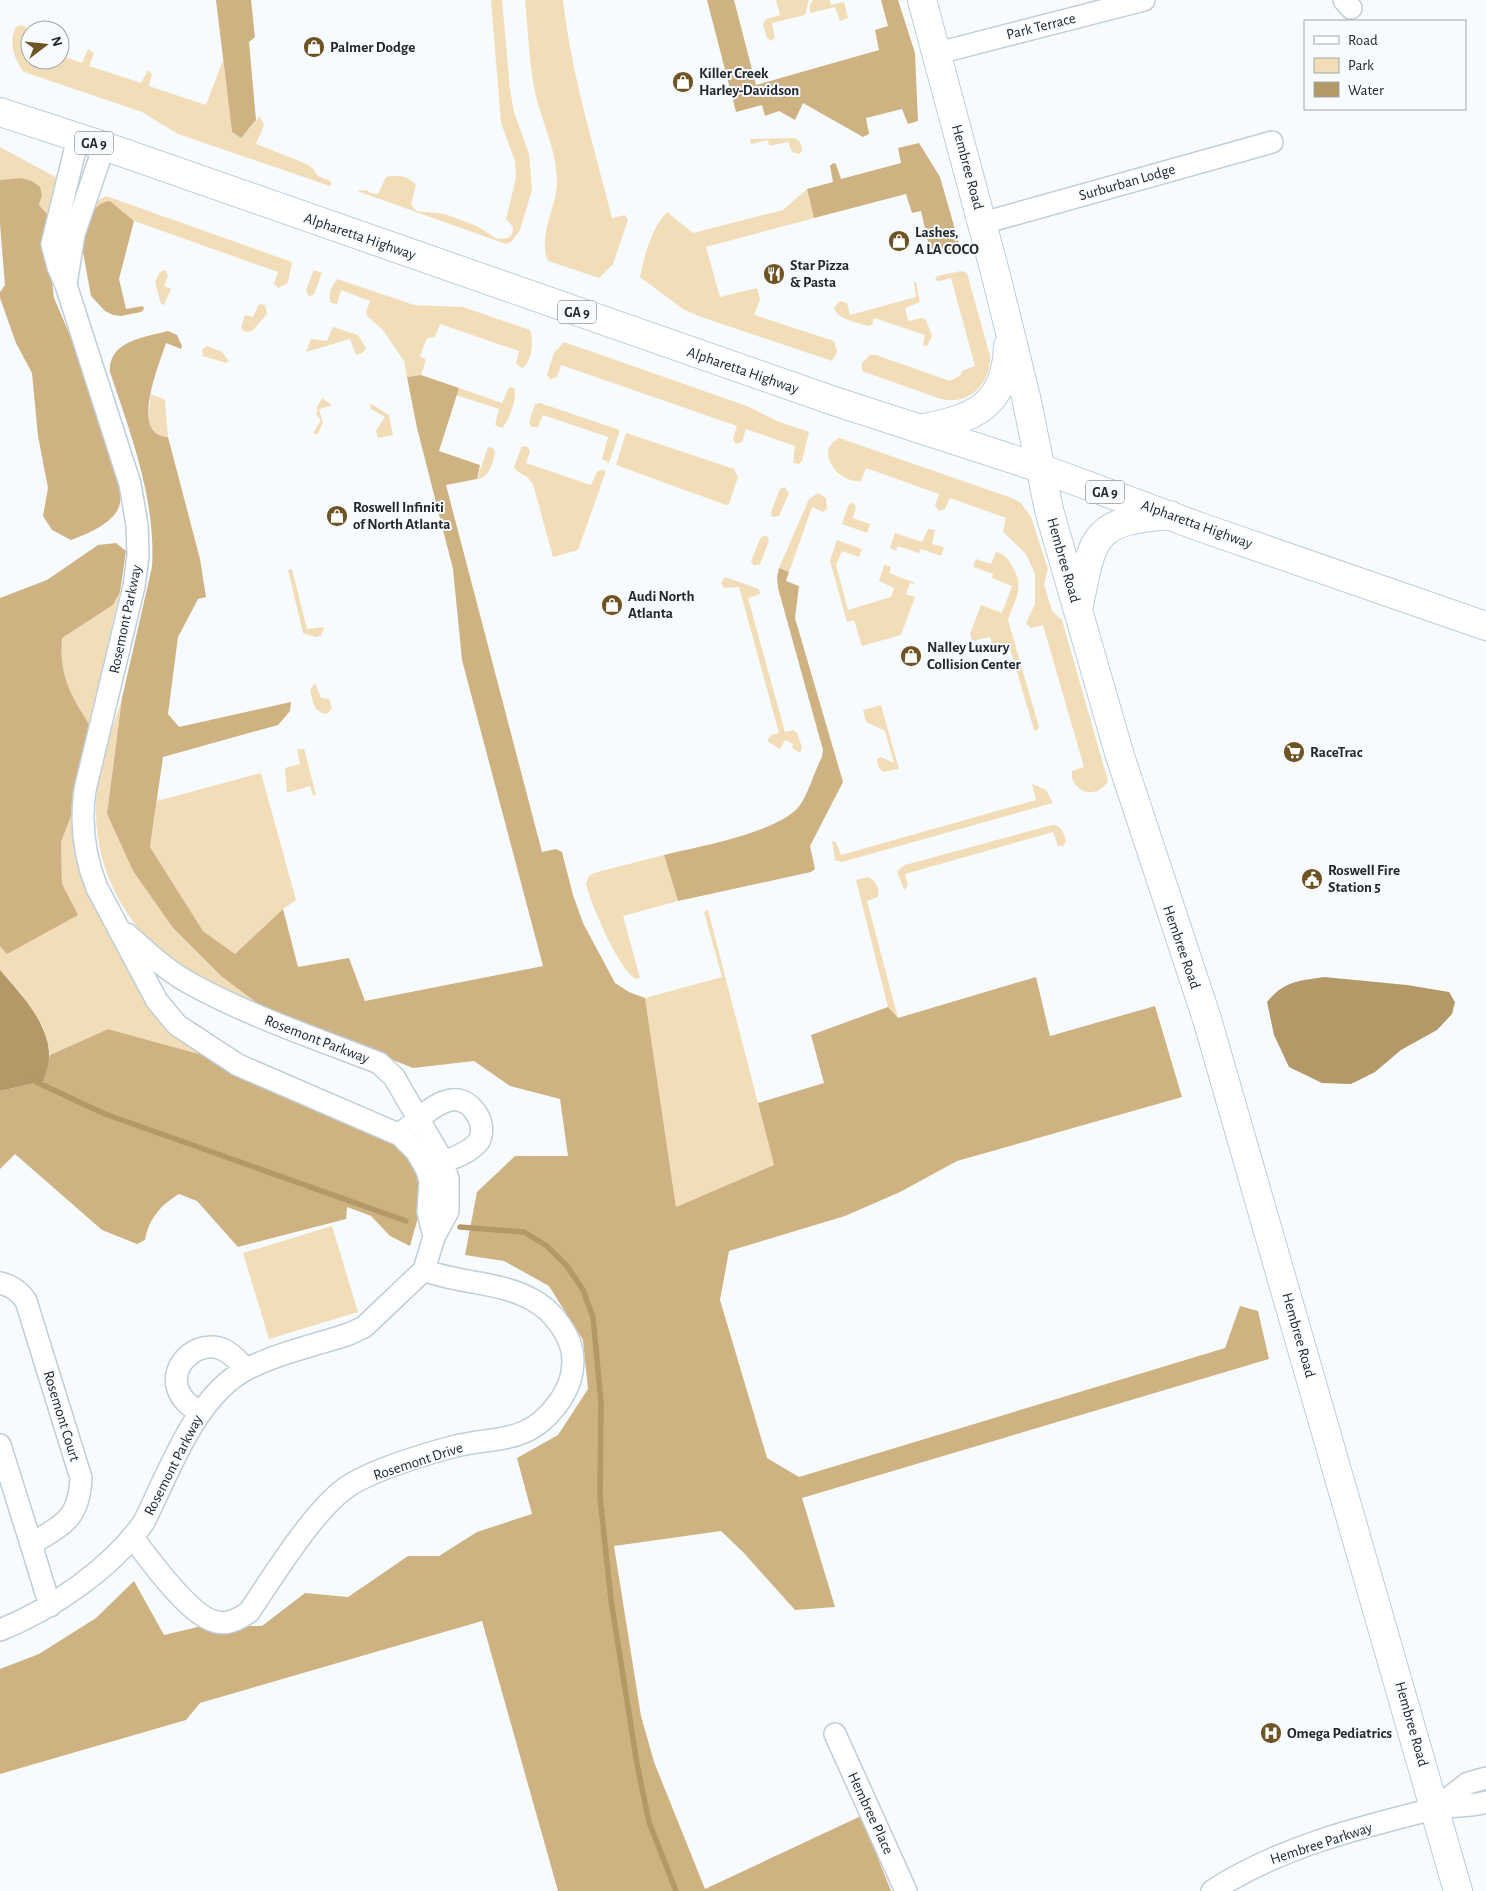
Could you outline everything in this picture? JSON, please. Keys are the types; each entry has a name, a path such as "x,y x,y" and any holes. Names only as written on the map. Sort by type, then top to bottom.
{"main road":[{"name":"Hembree Road","path":"922,0 983,223 1049,510 1120,756 1207,1019 1436,1808 1458,1891"},
{"name":"Alpharetta Highway","path":"0,112 104,146 607,323 1040,468 1486,626"},
{"path":"919,429 966,417 996,395 1003,382 1008,361 1009,330"},
{"path":"1078,609 1091,552 1100,536 1112,525 1134,518 1170,515"}],"street":[{"name":"Park Terrace","path":"938,53 1144,0"},
{"name":"Rosemont Parkway","path":"78,138 52,244 130,484 137,525 138,556 134,586 85,790 82,811 83,843 89,869 157,1001 177,1025 238,1065 400,1135 416,1151 436,1166"},
{"name":"Surburban Lodge","path":"983,223 1272,142"},
{"name":"Rosemont Parkway","path":"66,285 74,234 104,146"},
{"name":"Rosemont Parkway","path":"0,1630 50,1606 80,1584 133,1538 144,1522 199,1412 218,1389 246,1369 349,1334 364,1327 424,1270 434,1237 428,1212 430,1182 436,1166 417,1120 394,1077 379,1063 263,1018 192,985 159,963 116,924"},
{"path":"400,1135 417,1120 444,1102 458,1098 467,1101 477,1113 482,1128 480,1140 474,1146 436,1166"},
{"name":"Rosemont Drive","path":"133,1538 155,1567 198,1614 216,1622 236,1620 249,1612 328,1503 349,1486 409,1461 456,1446 524,1433 541,1424 568,1390 573,1373 571,1342 562,1329 549,1312 534,1300 501,1288 444,1278 424,1270"},
{"name":"Rosemont Court","path":"0,1282 20,1292 26,1301 81,1478 80,1498 71,1516 60,1526 31,1544"},
{"path":"199,1412 185,1403 177,1386 178,1370 187,1356 201,1348 218,1348 231,1354 246,1369"},
{"path":"0,1445 50,1606"},
{"name":"Hembree Place","path":"835,1734 906,1891"},
{"path":"1436,1808 1468,1783 1486,1778"},
{"path":"1436,1808 1472,1806 1486,1802"},
{"name":"Hembree Parkway","path":"1212,1891 1240,1873 1285,1851 1436,1808"}],"green space":[{"path":"491,0 502,0 510,89 514,112 529,154 532,190 520,230 512,241 506,244 357,191 367,190 370,193 378,194 386,177 402,176 416,185 411,204 416,211 445,214 477,226 497,239 508,238 512,234 513,227 506,219 516,178 515,161 501,123"},
{"path":"525,0 563,0 577,82 612,218 625,215 628,220 613,264 599,278 548,261 545,251 546,230 557,179 551,144 534,87"},
{"path":"776,0 809,0 805,15 772,23 775,38 771,41 767,38 763,24 766,19 780,15"},
{"path":"813,0 830,0 831,5 844,2 848,18 840,21 835,7 810,13 810,5"},
{"path":"20,25 20,66 12,44 16,27"},
{"path":"88,49 94,53 89,66 141,83 148,70 152,74 149,86 206,105 223,60 232,132 241,138 260,116 264,125 256,144 308,165 317,175 332,183 330,186 178,134 142,112 23,70 70,70 70,59 82,63"},
{"path":"795,138 802,147 802,151 799,154 792,152 788,142 769,146 768,140 751,144 750,139"},
{"path":"0,147 59,179 50,217 39,205 42,195 21,178 0,180"},
{"path":"807,189 814,218 706,247 720,297 757,288 760,299 754,315 834,341 837,352 832,361 701,317 683,309 640,277 653,234 667,212 693,233 783,210"},
{"path":"106,196 292,262 288,283 278,288 274,284 278,272 134,221 110,201 94,208 91,217 87,215 95,197 99,200"},
{"path":"165,270 168,275 164,286 171,289 164,305 161,304 155,282 160,272"},
{"path":"314,270 322,273 314,294 309,297 306,290"},
{"path":"961,271 967,273 990,356 987,376 976,391 960,399 941,399 862,371 862,363 870,355 876,355 950,381 961,375 962,371 975,366 951,278 935,280 937,276"},
{"path":"337,279 414,305 463,307 530,330 532,345 528,361 522,368 516,364 519,351 440,324 435,337 427,338 420,356 426,360 421,375 407,377 404,361 382,329 368,317 366,312 370,301 341,290 337,304 331,303 330,294"},
{"path":"914,281 916,282 920,302 905,308 908,321 922,318 926,320 932,336 927,346 923,345 925,335 874,318 872,325 868,326 853,322 839,315 834,308 840,301 847,303 850,315 916,297"},
{"path":"259,304 265,305 267,314 252,331 245,332 241,328 245,315 253,317"},
{"path":"333,327 358,335 366,348 362,353 356,355 350,339 306,352 311,339 327,341"},
{"path":"564,342 747,406 777,421 809,432 802,461 799,464 793,463 795,446 746,429 742,442 736,444 733,439 737,426 561,365 557,377 550,379 547,375 554,353"},
{"path":"207,346 222,352 229,361 226,363 203,356 202,350"},
{"path":"509,387 514,388 514,403 510,415 502,428 495,425 499,409 456,395 459,388 502,403"},
{"path":"151,394 165,400 168,437 160,436 152,428 149,415"},
{"path":"322,398 332,405 319,409 323,423 317,435 313,433 321,420 316,414 318,410 316,409"},
{"path":"370,403 389,415 393,435 378,438 376,430 385,417 371,409"},
{"path":"540,403 620,430 609,463 602,459 608,437 543,415 538,427 531,427 529,422 535,404"},
{"path":"626,433 734,469 738,477 729,504 726,505 616,465"},
{"path":"839,438 1020,502 1031,517 1048,569 1044,584 1052,611 1062,620 1108,781 1099,790 1094,792 1084,791 1075,784 1072,778 1072,771 1084,767 1043,625 1031,628 1026,623 1035,604 1035,574 1026,554 1003,532 1006,518 950,498 945,509 939,511 935,505 939,494 866,468 861,481 853,481 838,472 832,466 829,458 828,451"},
{"path":"522,446 528,447 530,452 526,463 591,485 597,472 601,470 606,471 578,550 553,557 533,484 514,467"},
{"path":"488,447 493,448 495,453 491,466 485,476 477,479"},
{"path":"785,487 789,493 779,516 772,517 771,512 780,489"},
{"path":"818,493 826,498 827,509 823,512 812,507 789,572 779,568 809,499"},
{"path":"853,502 856,507 853,518 870,524 867,533 842,524 848,506"},
{"path":"928,529 935,530 932,544 944,547 941,556 921,549 919,553 898,546 896,551 890,548 895,533 922,542"},
{"path":"767,536 769,541 760,564 754,566 751,561 761,537"},
{"path":"837,540 862,549 859,557 842,551 836,565 848,610 891,597 894,588 879,581 884,565 891,567 889,573 915,583 910,583 906,594 915,597 901,635 862,646 854,620 847,622 830,561"},
{"path":"996,552 1008,560 1018,580 1018,593 1008,620 1039,727 1036,731 1034,730 1009,645 994,649 990,637 972,641 970,634 981,605 1002,613 1012,586 992,578 993,574 973,567 976,559 991,564"},
{"path":"292,569 307,629 324,627 321,636 315,637 303,633 288,570"},
{"path":"725,577 759,589 760,594 748,598 785,732 793,730 797,733 802,747 800,753 792,748 793,744 785,740 780,749 767,741 771,735 779,733 739,587 724,588 721,583"},
{"path":"120,592 89,724 67,684 62,663 62,638 113,605"},
{"path":"315,683 321,698 329,699 332,708 327,714 316,709 313,702 310,690"},
{"path":"122,698 107,814 133,871 173,928 221,976 265,1009 209,986 168,959 147,939 115,893 105,867 98,840 96,812 100,771"},
{"path":"881,705 899,769 883,772 879,768 877,759 881,757 894,763 885,731 866,722 863,710"},
{"path":"297,749 304,749 316,795 313,796 310,786 287,793 285,768 300,764"},
{"path":"261,773 296,900 283,909 235,954 203,931 150,847 157,801"},
{"path":"1032,784 1046,790 1053,803 842,862 835,860 832,841 836,842 841,855 1036,800"},
{"path":"71,816 74,854 83,882 120,956 154,1004 217,1059 108,1029 50,1055 43,1027 19,991 0,970 0,946 8,954 62,884 61,842"},
{"path":"1052,825 1058,826 1063,832 1066,841 1063,846 1058,846 1053,832 905,874 908,886 904,890 897,871 905,865"},
{"path":"664,855 678,901 623,916 640,978 636,979 622,963 606,935 586,883 589,876 594,873"},
{"path":"868,877 873,880 878,889 878,897 867,901 898,1018 888,1007 856,880"},
{"path":"708,910 774,1165 676,1207 645,998 722,977 704,912"},
{"path":"332,1226 358,1312 269,1339 243,1253"}],"shaded area":[{"path":"216,0 251,0 255,37 249,42 256,120 241,138 232,132"},
{"path":"707,0 734,0 756,85 879,50 875,30 888,26 881,0 898,0 915,53 918,121 908,124 902,109 866,118 869,134 863,137 803,103 795,120 779,111 765,116 762,105 736,112"},
{"path":"919,143 940,177 960,247 954,251 934,252 928,242 921,211 912,213 906,194 814,218 807,189 833,182 830,166 833,163 836,164 841,179 901,163 898,148"},
{"path":"21,178 32,181 40,187 42,195 39,205 50,217 48,248 54,298 78,354 120,488 120,503 118,510 113,516 100,526 71,540 52,530 43,516 48,488 38,436 32,373 16,343 0,298 0,292 5,285 0,224 0,180"},
{"path":"110,201 134,221 119,279 126,309 143,306 144,309 141,312 121,316 105,311 91,296 81,241 87,215 91,217 98,206"},
{"path":"168,331 177,335 182,346 181,349 166,343 153,382 148,413 150,425 156,434 168,437 200,559 206,597 198,599 178,637 168,714 179,727 291,702 290,711 278,725 163,757 150,847 203,931 235,954 283,909 298,967 349,958 365,1001 543,966 462,660 453,569 417,428 407,377 421,375 459,388 439,451 480,465 477,479 446,485 542,852 556,849 562,852 573,895 583,923 615,983 629,992 645,998 676,1207 774,1165 758,1103 824,1083 811,1035 888,1007 898,1018 1036,977 1050,1036 1155,1006 1182,1097 957,1161 900,1192 845,1216 729,1251 720,1300 767,1458 799,1477 1225,1348 1240,1306 1258,1311 1269,1359 802,1498 835,1607 795,1610 743,1552 721,1531 614,1546 641,1716 654,1762 705,1889 861,1816 891,1891 558,1891 482,1621 200,1703 186,1720 0,1774 0,1669 39,1654 96,1618 134,1581 164,1635 202,1626 262,1626 305,1593 348,1597 408,1556 439,1556 477,1532 532,1514 517,1458 558,1435 588,1389 583,1340 549,1286 504,1261 465,1255 477,1192 515,1156 568,1156 560,1099 510,1086 474,1061 413,1068 265,1009 221,976 173,928 133,871 107,814 122,698 152,567 150,517 146,492 134,443 110,372 111,362 115,353 130,342"},
{"path":"116,543 126,551 120,592 113,605 62,638 62,663 67,684 89,724 73,790 71,816 61,842 62,884 78,915 7,954 0,946 0,598 47,580 98,545"},
{"path":"779,568 789,572 786,581 799,586 795,618 843,782 810,846 815,869 811,872 678,901 664,855 717,843 757,831 790,815 803,800 822,757 823,750 778,588 777,577"},
{"path":"108,1029 217,1059 384,1135 414,1158 423,1200 410,1246 390,1236 371,1216 347,1207 346,1219 238,1247 197,1201 179,1194 161,1208 149,1225 145,1240 137,1244 102,1230 15,1154 0,1169 0,1091 44,1081 50,1055"}],"water":[{"path":"0,970 24,998 38,1019 47,1041 49,1056 44,1081 0,1091"},
{"path":"1324,977 1407,985 1449,992 1455,1002 1452,1014 1437,1030 1401,1050 1375,1072 1351,1084 1322,1083 1289,1067 1274,1035 1267,1002 1279,990 1292,983"}],"waterway":[{"path":"32,1080 105,1114 406,1221"},
{"path":"460,1227 524,1232 547,1246 567,1266 583,1290 593,1317 601,1402 600,1497 611,1600 637,1764 649,1822 676,1891"}],"place":[{"name":"Palmer Dodge","path":"314,47"},
{"name":"Killer Creek Harley-Davidson","path":"683,82"},
{"name":"Lashes, A LA COCO","path":"899,241"},
{"name":"Star Pizza & Pasta","path":"774,274"},
{"name":"Roswell Infiniti of North Atlanta","path":"337,516"},
{"name":"Audi North Atlanta","path":"612,605"},
{"name":"Nalley Luxury Collision Center","path":"911,656"},
{"name":"RaceTrac","path":"1294,752"},
{"name":"Roswell Fire Station 5","path":"1312,879"},
{"name":"Omega Pediatrics","path":"1271,1733"}]}
